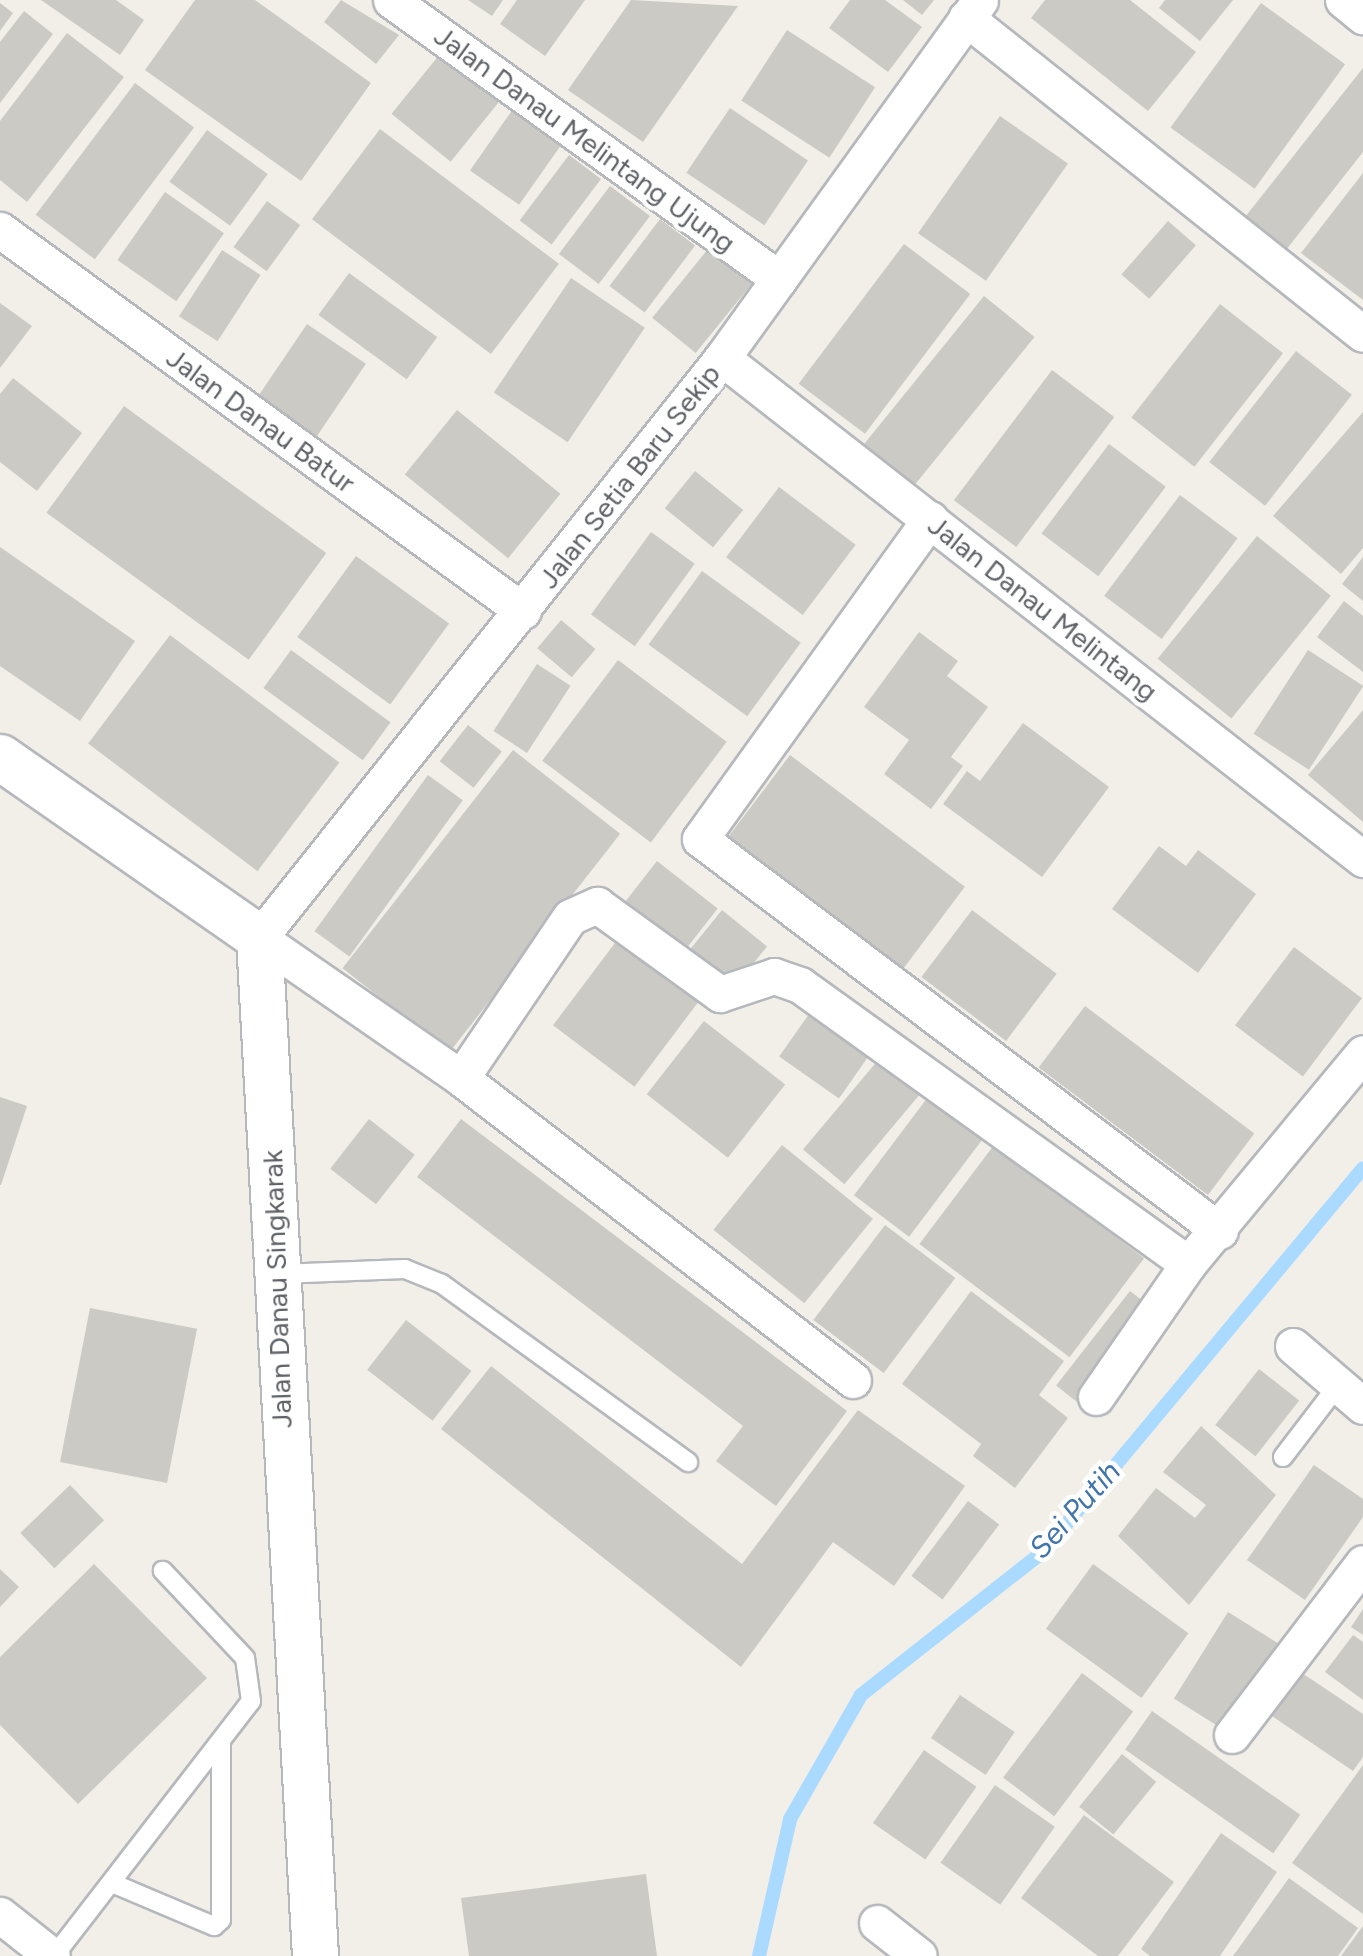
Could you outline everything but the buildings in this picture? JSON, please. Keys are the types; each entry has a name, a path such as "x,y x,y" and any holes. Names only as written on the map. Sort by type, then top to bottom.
{"street":[{"name":"Jalan Danau Melintang Ujung","path":"391,0 778,279"},
{"path":"1343,0 1363,16"},
{"name":"Jalan Setia Baru Sekip","path":"259,938 722,358 973,9"},
{"path":"973,9 1363,334"},
{"name":"Jalan Danau Batur","path":"0,230 522,610"},
{"name":"Jalan Danau Melintang","path":"722,358 1363,859"},
{"path":"930,519 700,839 1220,1231"},
{"path":"0,757 461,1078 852,1380"},
{"path":"461,1078 570,917 597,905 720,994 774,976 800,986 1188,1264"},
{"name":"Jalan Danau Singkarak","path":"259,938 315,1956"},
{"path":"1096,1398 1188,1264 1220,1231 1363,1053"},
{"path":"1293,1346 1351,1396"},
{"path":"1232,1735 1363,1563"},
{"path":"0,1915 53,1956"},
{"path":"877,1923 919,1956"}],"lane":[{"path":"276,1275 405,1270 442,1284 688,1462"},
{"path":"1283,1456 1351,1396"},
{"path":"53,1956 220,1744 253,1683 244,1658 163,1572"},
{"path":"112,1882 214,1926 221,1920 220,1744"}],"waterway":[{"name":"Sei Putih","path":"759,1956 790,1819 861,1695 1044,1551 1363,1168"}]}
